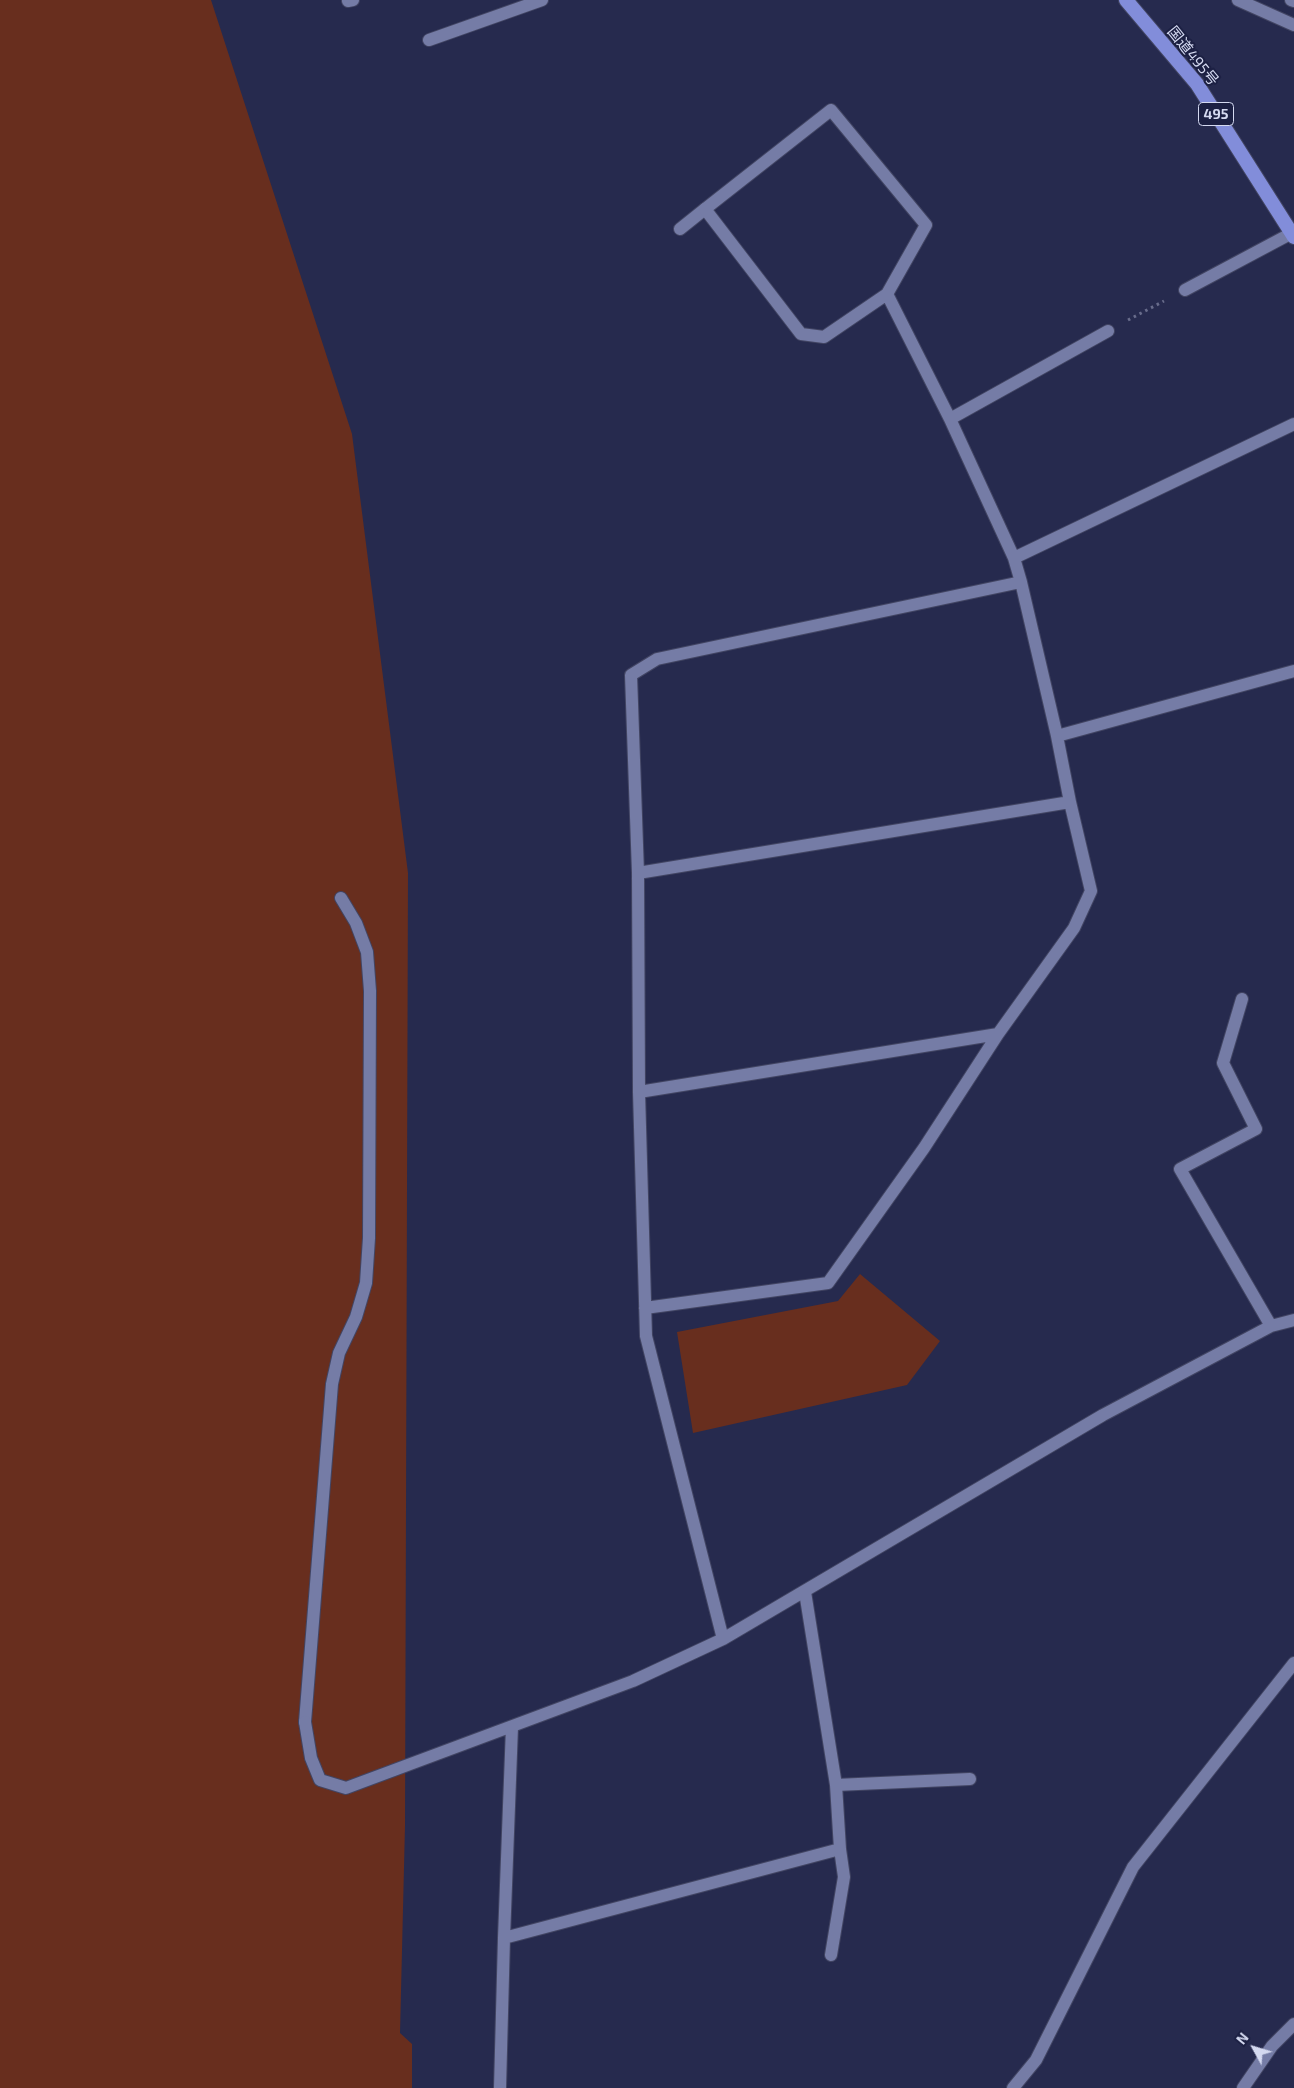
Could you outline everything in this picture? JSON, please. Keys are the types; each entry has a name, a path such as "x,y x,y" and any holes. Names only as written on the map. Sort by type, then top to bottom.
{"highway":[{"name":"国道495号","path":"1126,0 1197,84 1293,235"}],"street":[{"path":"429,40 542,0"},
{"path":"1238,0 1294,25"},
{"path":"680,229 831,110 926,225 887,294 824,337 801,334 706,209"},
{"path":"1185,290 1293,235"},
{"path":"645,1308 828,1283 924,1148 998,1034 1074,928 1090,891 1057,736 1014,558 950,419 887,294"},
{"path":"950,419 1108,331"},
{"path":"1014,558 1294,424"},
{"path":"723,1639 646,1336 639,1092 638,873 631,676 657,659 1021,582"},
{"path":"1057,736 1294,671"},
{"path":"638,873 1070,802"},
{"path":"341,898 356,923 367,952 370,991 369,1238 366,1282 356,1317 339,1352 332,1384 312,1659 305,1722 311,1758 320,1780 346,1788 633,1681 723,1639 1103,1415 1271,1326 1294,1320"},
{"path":"1242,999 1223,1063 1256,1130 1180,1170 1271,1326"},
{"path":"639,1092 998,1034"},
{"path":"805,1592 836,1785 844,1878 831,1955"},
{"path":"1013,2088 1036,2060 1133,1867 1294,1663"},
{"path":"500,2088 512,1727"},
{"path":"836,1785 970,1779"},
{"path":"504,1938 840,1849"},
{"path":"1243,2088 1272,2046 1294,2024"}],"path":[{"path":"1108,331 1185,290"}],"shaded area":[{"path":"0,0 211,0 352,434 408,873 405,1826 400,2033 412,2044 412,2088 0,2088"},
{"path":"860,1274 940,1341 907,1385 693,1433 677,1332 838,1301"}]}
